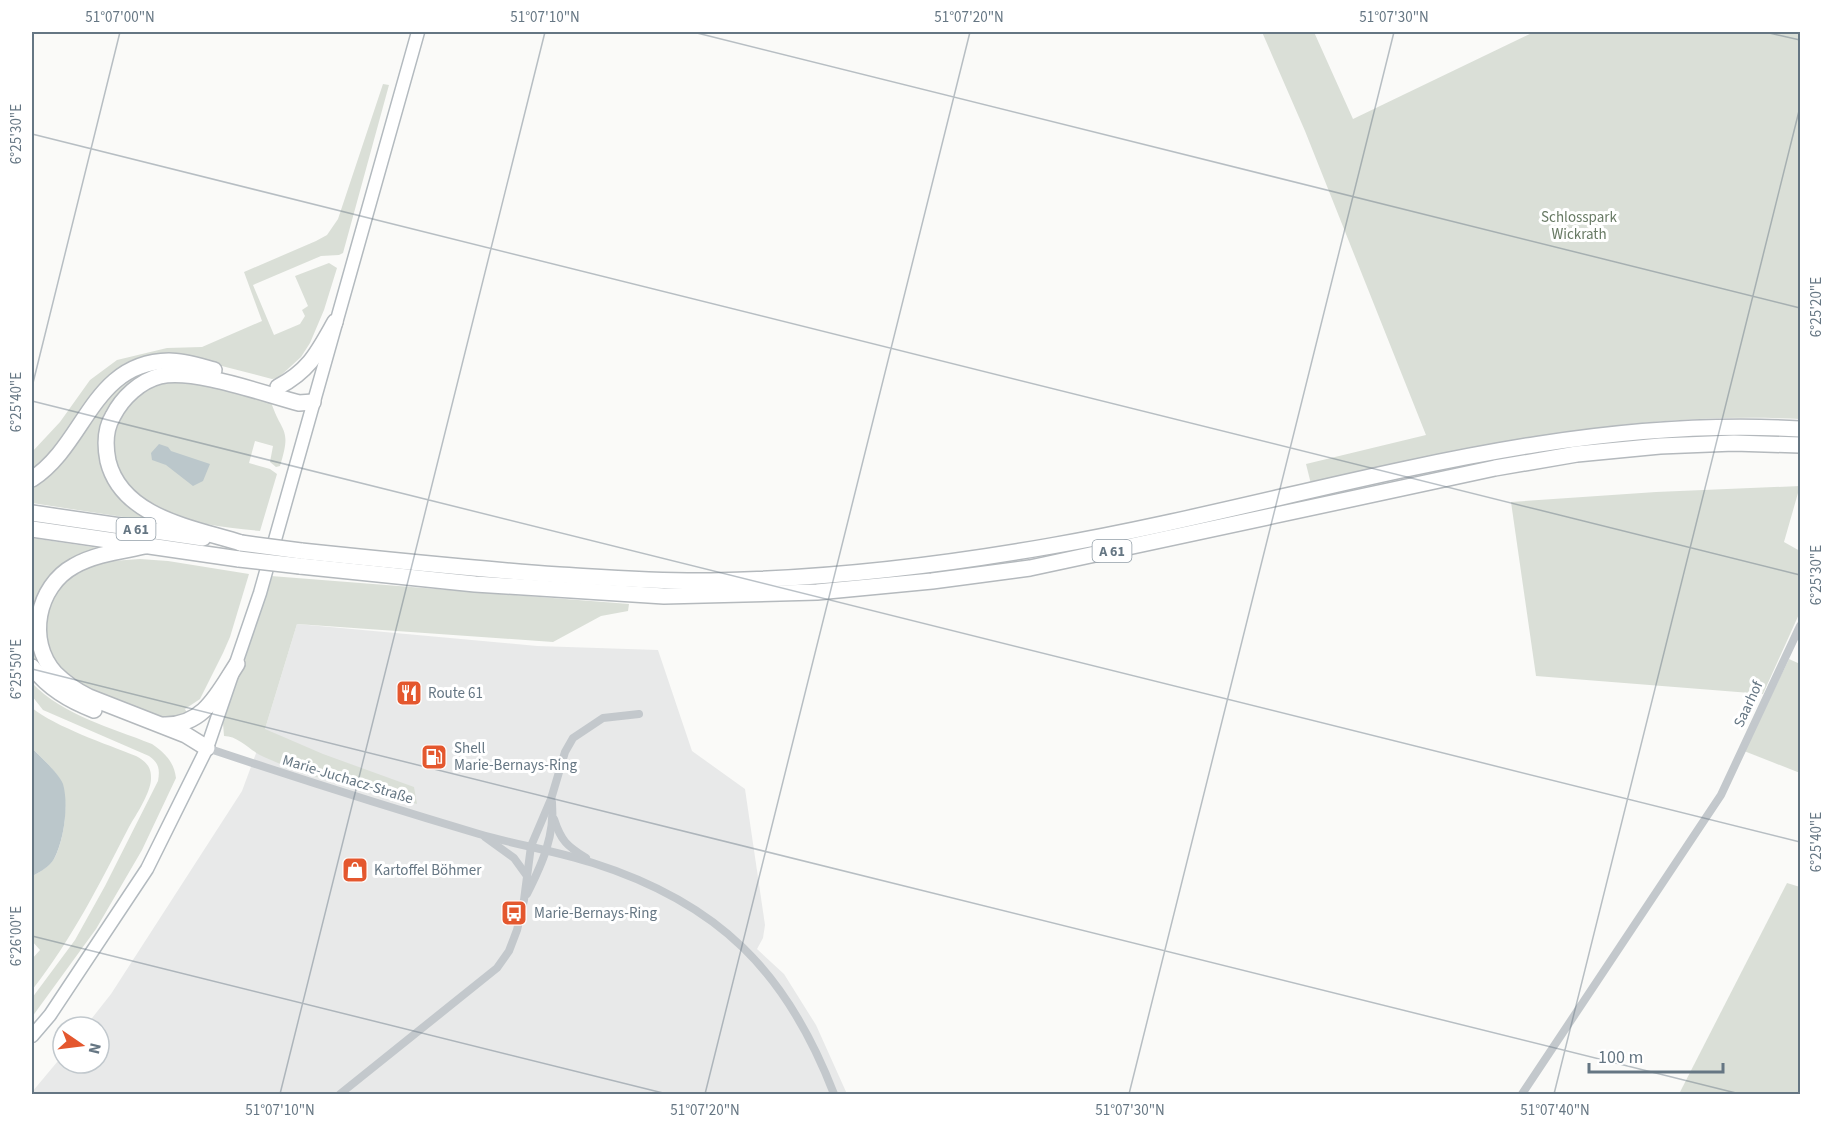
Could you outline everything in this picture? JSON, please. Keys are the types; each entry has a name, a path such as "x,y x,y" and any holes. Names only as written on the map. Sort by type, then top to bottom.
{"highway":[{"path":"278,387 294,379 306,368 335,322"},
{"path":"32,479 48,468 62,452 91,408 112,382 140,366 155,362 184,363 302,394 313,402"},
{"path":"240,551 147,510 124,493 116,482 107,458 106,445 110,420 125,398 140,385 159,376 183,374 299,404 313,402"},
{"name":"A 61","path":"32,529 145,546 240,551 301,550 476,569 628,580 710,581 821,577 926,567 1055,546 1485,454 1571,439 1649,431 1715,428 1800,429"},
{"name":"A 61","path":"32,513 240,551 300,566 475,584 664,596 817,592 932,582 1030,568 1483,471 1577,454 1660,446 1734,443 1800,445"},
{"path":"145,546 84,561 61,574 45,597 40,612 38,629 40,645 46,660 63,681 89,697 186,735 207,748"},
{"path":"158,725 186,723 198,716 205,710 237,664"},
{"path":"32,667 44,683 60,695 183,744 207,748"}],"main road":[{"path":"32,1036 50,1015 147,869 207,748 260,593 418,32"}],"street":[{"name":"Saarhof","path":"1522,1095 1721,795 1800,626"},
{"path":"340,1095 497,968 509,951 517,930 524,900 531,846 551,799 565,752 573,738 603,718 639,714"},
{"name":"Marie-Juchacz-Straße","path":"207,748 482,835 592,862 672,894 709,917 765,970 807,1032 834,1095"},
{"path":"524,900 547,851 553,817 551,799"},
{"name":"Marie-Juchacz-Straße","path":"553,817 560,837 568,846 592,862"},
{"name":"Marie-Juchacz-Straße","path":"482,835 514,858 526,876"}],"shaded area":[{"path":"159,444 168,447 171,451 210,464 203,481 193,486 166,465 152,460 151,453"},
{"path":"297,624 537,646 658,650 692,751 745,789 765,925 763,938 757,949 784,974 816,1025 847,1094 32,1094 51,1069 51,1075 111,1075 111,1015 94,1015 111,994 242,791 265,729"},
{"path":"32,748 61,780 66,802 58,851 50,864 32,876"}],"green space":[{"name":"Schlosspark Wickrath","path":"1262,32 1314,32 1353,119 1534,32 1800,32 1800,419 1676,420 1554,434 1432,456 1311,484 1306,464 1426,435 1305,131"},
{"path":"383,84 389,85 343,253 321,256 253,285 274,335 300,324 305,316 302,310 308,306 295,276 329,263 337,268 324,310 310,343 301,357 278,378 272,379 214,364 147,359 32,470 32,452 60,422 90,380 117,360 167,348 202,347 262,321 244,272 327,235 338,219"},
{"path":"142,368 188,370 120,396 106,467 162,523 32,503 32,481 96,405"},
{"path":"166,379 189,379 271,402 284,432 285,444 280,466 276,467 270,462 273,446 255,441 249,463 270,469 277,474 260,531 216,526 172,515 145,502 125,483 118,471 112,445 117,418 124,406 138,393"},
{"path":"1800,486 1784,542 1800,551 1800,612 1763,694 1536,676 1511,502 1656,492"},
{"path":"32,538 106,549 93,553 36,610 60,682 32,663"},
{"path":"140,559 168,561 249,574 230,637 200,699 185,709 189,717 167,721 78,685 61,672 50,653 45,632 48,603 67,576 98,562"},
{"path":"271,576 629,604 628,611 601,616 553,642 297,624 265,729 323,754 414,787 417,804 301,772 264,757 235,738 224,736 223,723"},
{"path":"1789,659 1800,664 1800,773 1744,751"},
{"path":"32,683 58,704 73,712 152,744 168,758 176,778 142,850 96,929 32,1017 32,998 75,940 158,781 159,773 157,764 149,756 43,710 32,696"},
{"path":"32,708 96,741 136,756 147,764 151,783 143,803 84,911 60,951 32,990 32,959 40,950 32,941 32,876 44,869 58,851 64,822 65,802 60,780 32,748"},
{"path":"1787,883 1800,887 1800,1094 1679,1094"}],"place":[{"name":"Route 61","path":"409,693"},
{"name":"Shell Marie-Bernays-Ring","path":"434,757"},
{"name":"Kartoffel Böhmer","path":"355,870"},
{"name":"Marie-Bernays-Ring","path":"514,913"}]}
